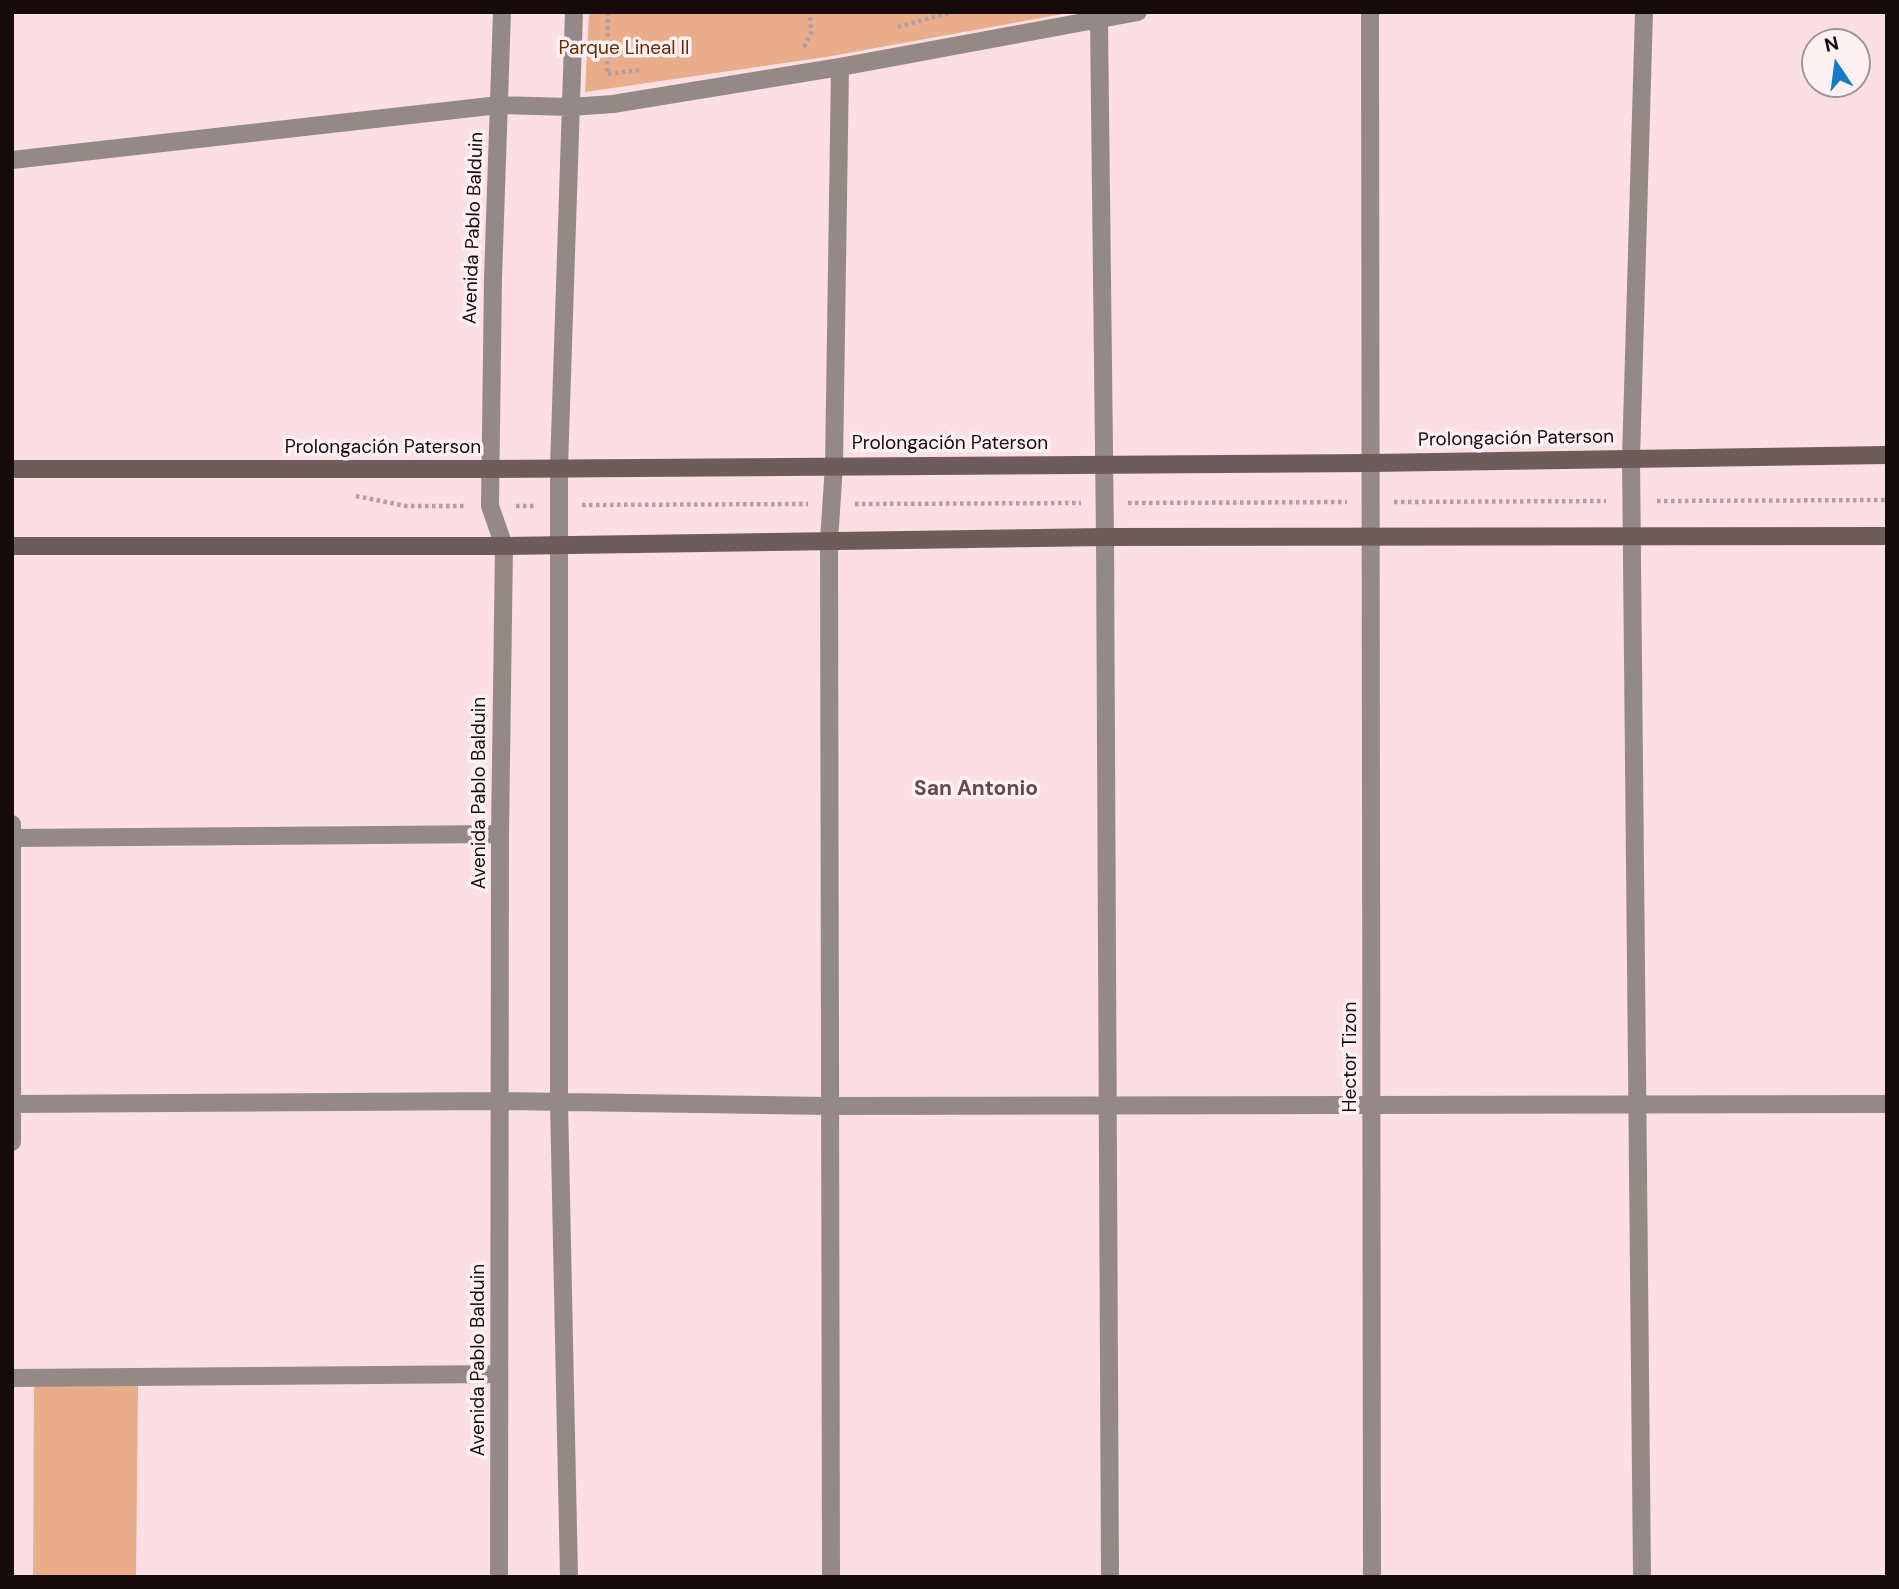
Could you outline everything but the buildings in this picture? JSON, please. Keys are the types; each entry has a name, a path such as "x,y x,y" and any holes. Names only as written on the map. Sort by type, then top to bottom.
{"street":[{"name":"Avenida Pablo Balduin","path":"499,1577 502,1101 500,834 504,546 490,506 493,278 502,12"},
{"path":"569,1577 559,1102 559,467 574,12"},
{"path":"12,160 499,105 570,107 613,104 1138,12"},
{"name":"Hector Tizon","path":"1370,12 1372,1577"},
{"path":"1642,1577 1632,458 1644,12"},
{"path":"1098,20 1105,537 1110,1577"},
{"path":"831,1577 829,541 834,465 840,66"},
{"name":"Prolongación Paterson","path":"12,469 1104,465 1887,456"},
{"path":"12,546 504,546 1105,537 1887,536"},
{"path":"12,824 12,1142"},
{"path":"12,838 500,834"},
{"path":"13,1104 502,1101 828,1105 1887,1104"},
{"path":"12,1378 499,1374"}],"path":[{"path":"608,12 607,75 646,70"},
{"path":"802,51 811,34 810,12"},
{"path":"811,34 816,41"}],"green space":[{"name":"Parque Lineal II","path":"589,12 1074,12 826,57 585,92"},
{"path":"34,1385 138,1386 136,1577 33,1577"}],"district":[{"name":"San Antonio","path":"976,789"}]}
